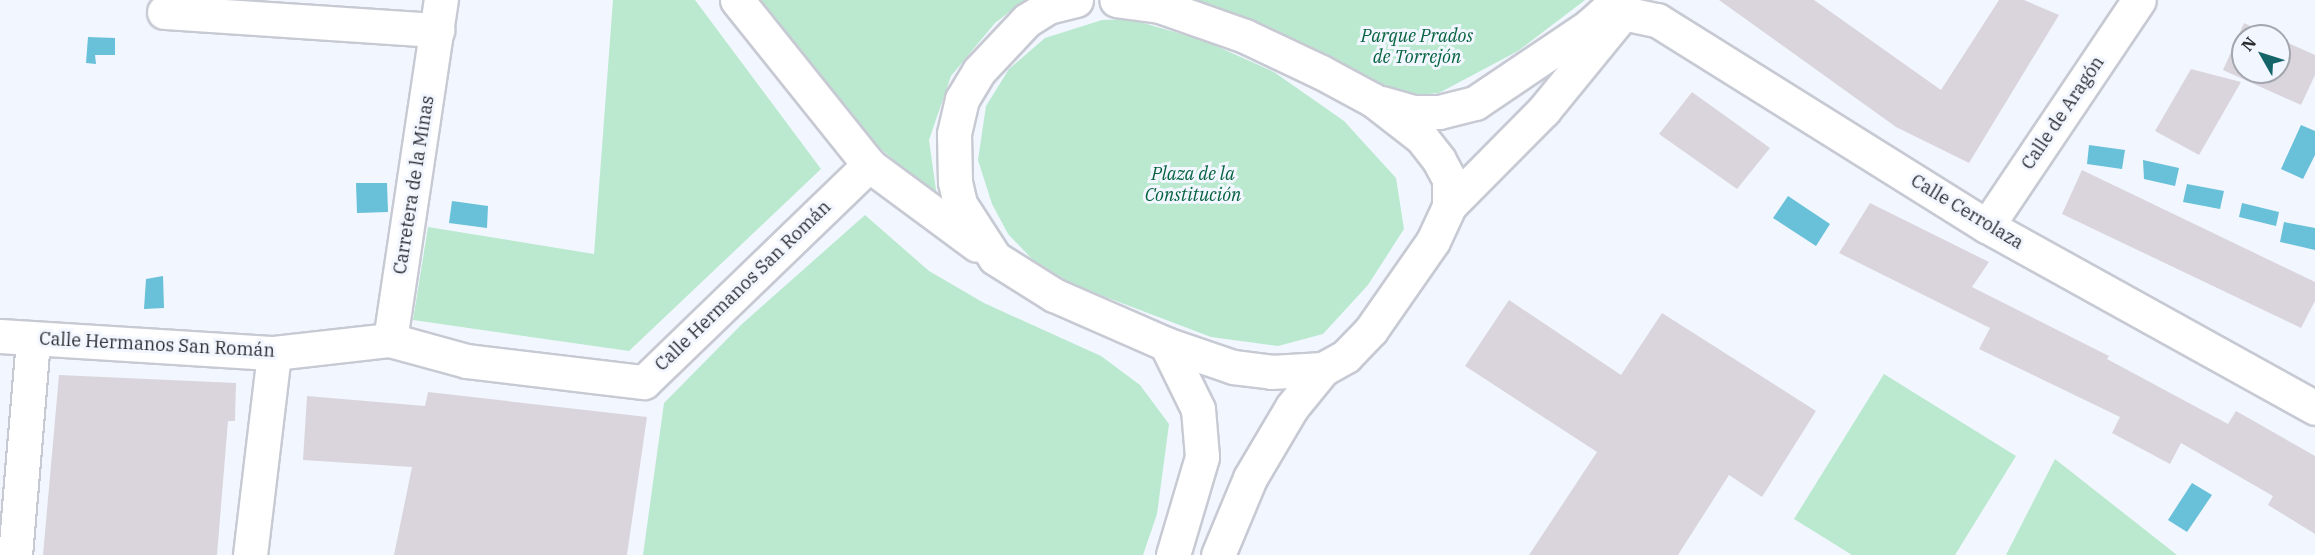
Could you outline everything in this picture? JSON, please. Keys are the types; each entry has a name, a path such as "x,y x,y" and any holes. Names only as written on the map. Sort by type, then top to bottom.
{"street":[{"path":"737,0 869,165 994,258 1054,296 1166,344 1233,367 1271,372 1323,369"},
{"path":"994,258 960,204 955,182 954,134 962,99 979,71 1027,20 1048,7 1076,0"},
{"path":"1116,0 1152,3 1245,36 1373,100 1413,112 1439,112 1475,103 1624,4"},
{"name":"Calle de Aragón","path":"1987,226 2139,0"},
{"path":"1218,555 1250,478 1292,407 1323,369 1346,356 1371,330 1433,241 1449,206 1544,110 1624,4"},
{"name":"Calle Cerrolaza","path":"1624,4 1657,20 1987,226 2315,408"},
{"name":"Carretera de la Minas","path":"164,12 439,15 390,340"},
{"path":"1373,100 1422,138 1439,160 1449,179 1449,206"},
{"name":"Calle Hermanos San Román","path":"0,336 274,353 390,340 467,361 644,382 869,165"},
{"path":"15,555 33,339"},
{"path":"1166,344 1198,409 1202,457 1173,555"},
{"path":"250,555 274,353"}],"green space":[{"path":"613,0 695,0 821,169 629,351 413,320 428,227 594,254"},
{"path":"758,0 1025,0 995,23 951,76 929,140 937,197 847,120"},
{"name":"Parque Prados de Torrejón","path":"1186,0 1585,0 1518,51 1439,93 1417,95 1392,92"},
{"name":"Plaza de la Constitución","path":"1130,19 1205,41 1274,72 1344,121 1396,178 1404,229 1368,285 1323,334 1278,346 1211,337 1074,285 1033,260 1008,234 992,204 978,160 986,106 1009,69 1045,38 1102,20"},
{"path":"865,215 929,271 984,303 1101,356 1140,385 1169,424 1157,514 1143,555 643,555 664,403 742,324"},
{"path":"1884,374 2016,456 1955,555 1852,555 1794,519"},
{"path":"2055,459 2177,555 2006,555"}],"water":[{"path":"88,37 115,38 115,55 95,55 96,64 86,63"},
{"path":"2301,125 2315,131 2315,155 2303,179 2281,169"},
{"path":"2089,145 2125,150 2122,169 2087,164"},
{"path":"2143,160 2179,168 2175,186 2144,179"},
{"path":"356,183 387,183 388,212 357,213"},
{"path":"2187,184 2224,191 2220,209 2183,202"},
{"path":"1788,196 1830,224 1816,246 1773,218"},
{"path":"452,201 488,206 487,228 449,223"},
{"path":"2242,203 2279,212 2276,226 2239,217"},
{"path":"2284,222 2315,228 2315,250 2280,242"},
{"path":"163,276 164,308 144,309 146,279"},
{"path":"2192,483 2212,495 2187,532 2168,520"}],"building":[{"path":"1719,0 1814,0 1941,90 1999,0 2024,0 2059,15 1969,163 1896,127"},
{"path":"2291,44 2315,55 2315,75 2301,105 2254,84 2291,84"},
{"path":"2231,52 2231,74 2223,70"},
{"path":"2191,69 2231,79 2231,84 2240,84 2199,155 2155,131"},
{"path":"1692,92 1770,148 1737,189 1659,134"},
{"path":"2082,170 2315,282 2315,301 2301,328 2062,214"},
{"path":"1870,203 1989,262 1972,287 2109,356 2107,359 2228,424 2236,411 2315,456 2315,534 2268,505 2273,496 2181,443 2170,464 2112,433 2120,417 1979,349 1990,328 1839,253"},
{"path":"1509,300 1621,375 1662,313 1816,411 1762,497 1729,475 1678,555 1529,555 1597,452 1465,366"},
{"path":"59,375 236,383 235,421 228,421 217,555 43,555"},
{"path":"428,392 647,417 627,555 394,555 412,467 303,460 307,396 425,406"}]}
